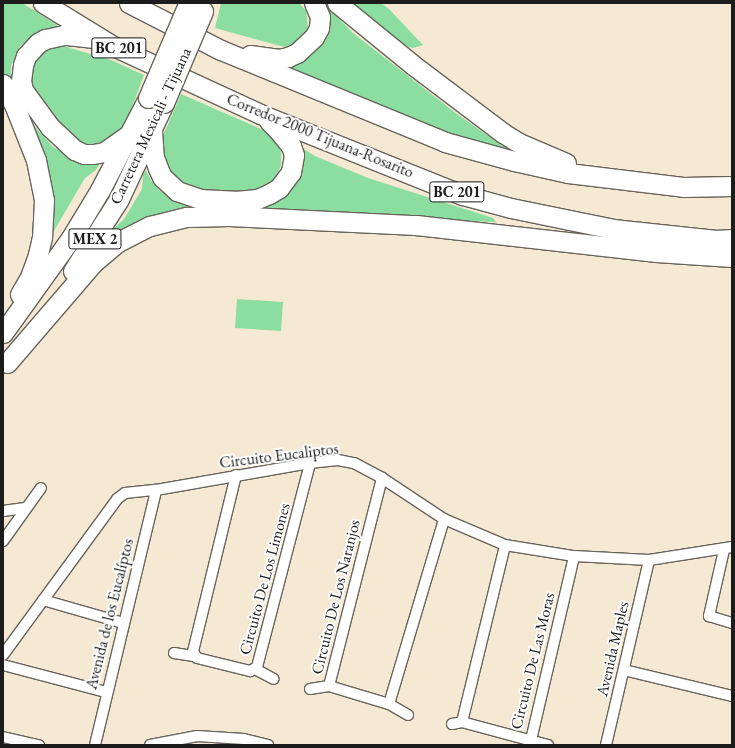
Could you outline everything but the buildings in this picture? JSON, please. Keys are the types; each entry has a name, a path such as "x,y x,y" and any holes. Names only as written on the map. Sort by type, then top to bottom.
{"highway":[{"name":"Corredor 2000 Tijuana-Rosarito","path":"43,3 102,39 260,114 463,195 511,208 614,229 716,240 732,239"},
{"name":"BC 201","path":"129,3 221,50 445,142 514,161 568,173 683,186 732,186"},
{"path":"221,50 277,59 298,53 314,37 318,28 320,18 314,3"},
{"path":"337,3 503,133 545,155 621,180"},
{"name":"Carretera Mexicali - Tijuana","path":"196,5 156,101 152,130 119,199 89,248 7,363 94,262 133,234 150,226 171,220 204,216 229,216 416,225 498,234"},
{"path":"102,39 64,35 44,39 31,49 26,56 21,73 23,90 50,127 66,143 84,154 104,152 132,132"},
{"path":"3,84 15,107 36,160 44,200 42,238 38,255 30,277 3,326"},
{"name":"Carretera Mexicali - Tijuana","path":"3,333 71,238 132,132 156,101"},
{"path":"152,130 153,150 158,168 162,177 177,191 200,200 214,201 257,199 279,188 286,181 294,164 294,155 287,139 260,114"},
{"path":"498,234 562,219"},
{"path":"614,229 656,252"},
{"path":"498,234 656,252 732,257"}],"street":[{"name":"Circuito Eucaliptos","path":"3,655 117,499 126,493 156,490 310,463 338,460 354,463 382,478 444,519 505,545 574,556 649,560 728,548"},
{"name":"Circuito De Los Limones","path":"174,653 194,656 250,671 255,670 310,463"},
{"path":"194,656 193,652 236,475"},
{"name":"Circuito De Los Naranjos","path":"382,478 329,686 389,704 408,715"},
{"path":"3,541 25,508 41,488"},
{"name":"Avenida de los Eucalíptos","path":"95,745 106,692 156,490"},
{"path":"3,511 25,508"},
{"path":"389,704 444,519"},
{"path":"452,724 462,722 505,545"},
{"path":"728,548 708,616 732,623"},
{"name":"Circuito De Las Moras","path":"462,722 531,740 574,556"},
{"name":"Avenida Maples","path":"606,745 649,560"},
{"path":"43,600 123,623"},
{"path":"3,664 106,692"},
{"path":"255,670 274,679"},
{"path":"624,670 732,696"},
{"path":"310,689 329,686"},
{"path":"150,745 167,743 197,736 268,745"},
{"path":"3,737 39,745"},
{"path":"531,740 548,745"}],"green space":[{"path":"3,3 22,3 60,27 41,31 20,46 11,66 11,86 19,103 37,129 53,147 73,158 102,160 96,170 85,178 41,253 47,205 3,76"},
{"path":"221,3 299,3 306,11 308,28 297,43 284,47 215,28"},
{"path":"323,3 353,33 457,114 501,145 531,160 408,119 283,65 296,61"},
{"path":"351,3 381,3 389,9 423,45 413,48 405,46"},
{"path":"60,45 111,60 144,75 125,126 103,142 93,146 83,146 68,137 25,77 41,49"},
{"path":"181,94 270,133 278,142 281,153 281,166 271,185 257,190 228,195 188,187 165,172 160,147 162,138"},
{"path":"299,146 315,156 368,178 493,218 496,222 206,211 104,242 110,232 124,219 142,189 143,175 146,170 152,182 159,190 184,204 204,206 267,201"},
{"path":"237,299 283,302 281,331 235,328"}]}
